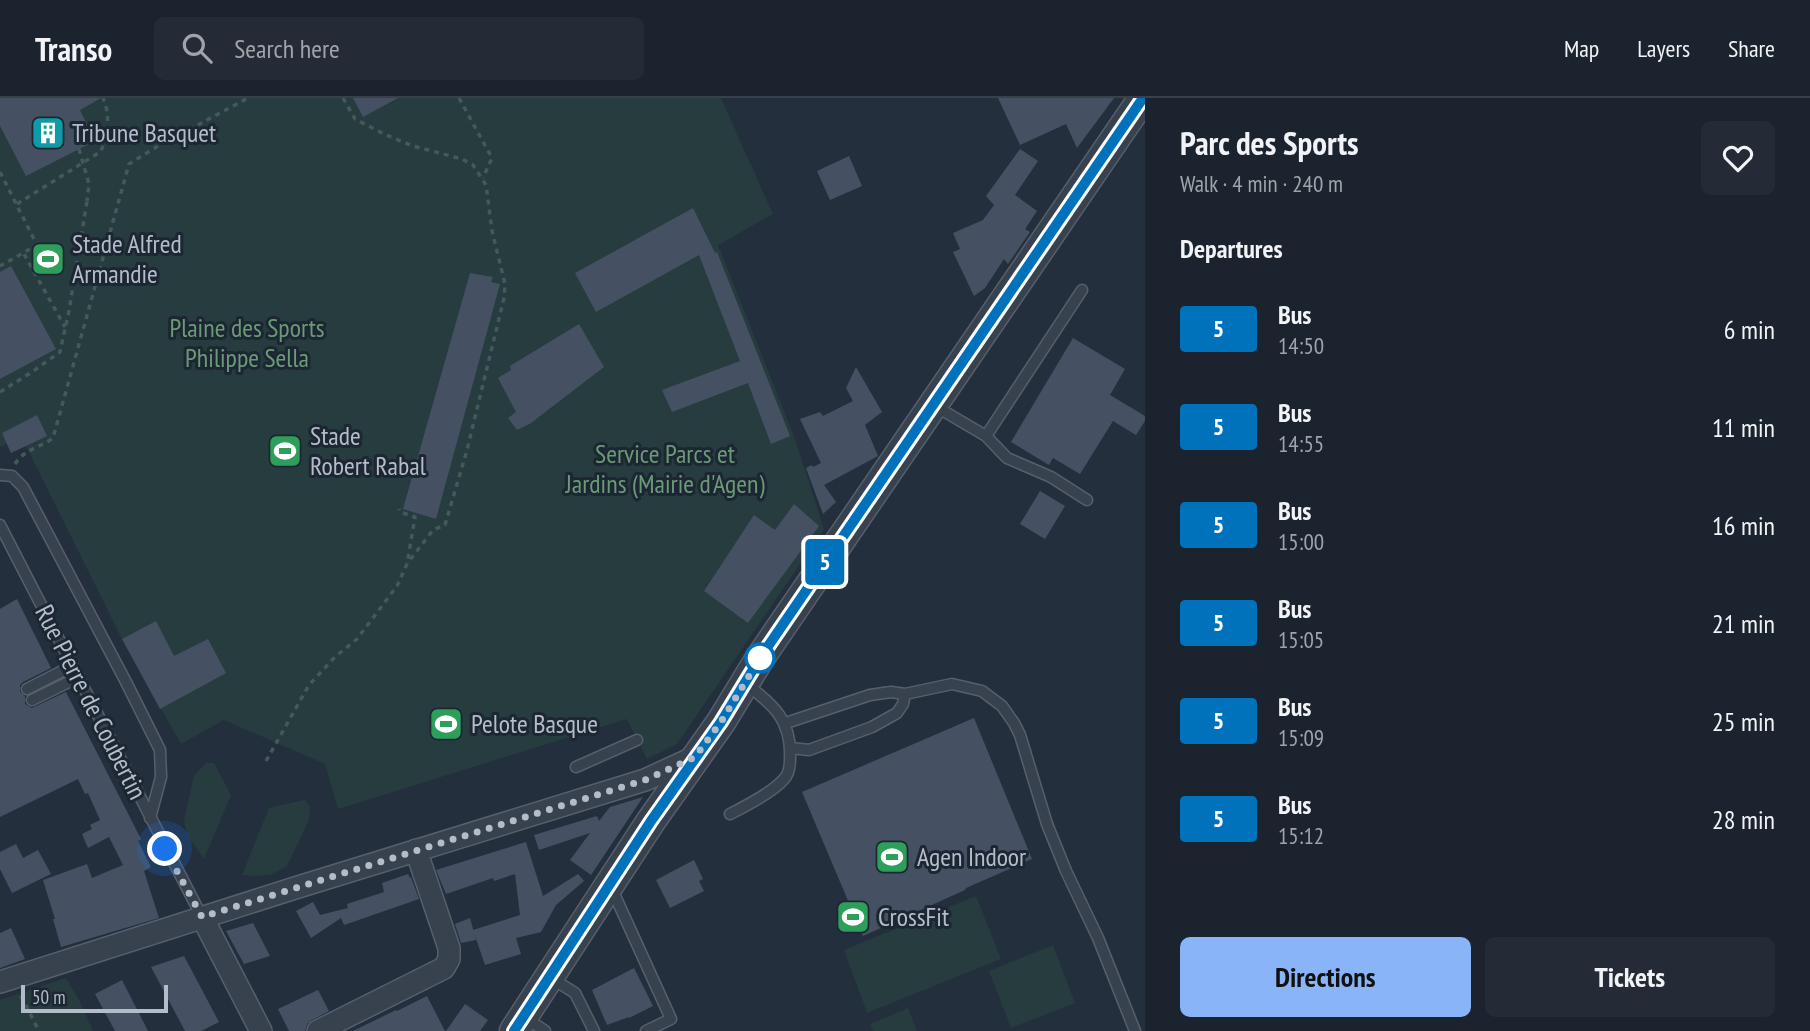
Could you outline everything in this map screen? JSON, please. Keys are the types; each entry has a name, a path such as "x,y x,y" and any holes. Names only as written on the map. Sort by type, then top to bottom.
{"street":[{"path":"528,1026 550,977 695,757 721,722 760,658 1143,98"},
{"path":"6,981 202,917 645,780 695,757"},
{"path":"318,1031 444,968 449,959 449,948 416,850"},
{"path":"202,917 261,1031"}],"lane":[{"path":"986,436 1082,290"},
{"path":"933,405 986,436 1007,458 1051,477 1087,500"},
{"path":"0,475 15,478 23,487 160,750 161,777 150,818"},
{"name":"Rue Pierre de Coubertin","path":"0,525 202,917"},
{"path":"72,666 29,695 79,677"},
{"path":"730,814 752,803 785,778 790,765 791,748 786,723 764,698 745,683"},
{"path":"786,723 870,695 891,692 905,694 952,684 982,691 1002,706 1014,723 1047,824 1098,938 1135,1031"},
{"path":"791,748 809,750 872,727 897,713 905,694"},
{"path":"576,767 637,740"},
{"path":"610,885 671,1019 646,1031"},
{"path":"550,977 575,993 594,1031"}],"path":[{"path":"17,204 100,152 106,137 107,107 103,98"},
{"path":"15,478 16,461 21,455 53,438 130,164 247,98"},
{"path":"266,761 309,685 335,657 357,639 397,586 407,564 433,530 445,525 467,450 504,298 505,284 492,230 489,199 483,178 474,165 453,155 413,146 386,135 355,119 344,98"},
{"path":"459,98 492,158 483,178"},
{"path":"0,392 60,352 89,184 79,149"},
{"path":"0,172 37,245 0,266"},
{"path":"23,253 66,328"},
{"path":"399,509 400,512 415,517 407,564"},
{"path":"6,981 38,1031"}],"green space":[{"name":"Plaine des Sports Philippe Sella","path":"0,98 721,98 773,214 718,245 795,439 824,529 677,744 647,759 627,719 338,809 325,764 224,720 181,744 122,639 26,446 7,444 0,447"},
{"path":"206,763 214,763 231,795 204,859 187,835 184,820 194,776"},
{"path":"305,800 310,806 309,820 287,866 270,875 242,875 269,808"},
{"path":"976,896 1001,959 867,1013 844,950"},
{"path":"1053,945 1075,1003 1011,1028 989,971"},
{"path":"66,978 93,1031 0,1031 0,1000"},
{"path":"908,1008 917,1031 873,1031 870,1024"}],"building":[{"name":"Tribune Basquet","path":"0,98 101,98 80,110 95,141 26,176 0,126"},
{"path":"353,98 398,98 363,117"},
{"path":"998,98 1114,98 1077,148 1066,124 1020,145"},
{"path":"1020,149 1038,161 1015,195 1037,211 1025,229 1030,232 1008,264 1004,259 985,288 974,296 953,252 960,249 953,233 983,220 994,205 986,196"},
{"path":"849,156 862,186 830,200 817,171"},
{"path":"693,208 715,253 717,252 790,436 771,444 748,383 672,412 662,390 740,361 699,255 596,312 575,273"},
{"path":"11,266 56,349 0,379 0,272"},
{"path":"470,273 493,277 491,282 500,284 436,519 403,509"},
{"path":"579,324 604,367 531,423 517,430 508,418 516,412 498,378 511,370 510,366"},
{"path":"1073,338 1125,369 1110,395 1145,416 1145,421 1136,435 1113,421 1080,474 1053,458 1049,465 1011,442"},
{"path":"856,367 882,412 865,425 878,456 824,485 836,502 823,514 806,468 821,463 800,419 820,412 823,416 853,401 846,388"},
{"path":"37,415 47,436 11,453 2,433"},
{"path":"1040,491 1065,506 1045,539 1020,524"},
{"path":"794,504 819,526 748,623 704,591 754,515 775,530"},
{"path":"17,599 51,668 20,685 25,704 32,708 66,692 141,839 138,841 151,867 144,871 159,918 61,947 43,880 87,864 92,878 123,865 109,837 88,848 82,834 92,829 90,825 100,820 88,793 85,794 78,779 0,817 0,609"},
{"path":"156,621 174,656 208,639 226,673 160,709 122,639"},
{"name":"Agen Indoor","path":"974,718 1032,859 863,936 802,792"},
{"path":"643,797 591,875 570,860 590,833 539,850 534,835 597,816 599,821 610,807"},
{"path":"526,842 543,896 578,874 584,881 556,905 541,932 516,938 521,954 485,965 473,930 520,915 515,874 494,881 493,878 446,894 436,870"},
{"path":"16,844 23,858 38,850 51,874 12,893 0,869 0,852"},
{"path":"694,860 703,879 699,881 704,891 670,908 656,880"},
{"path":"408,874 419,899 344,925 341,918 311,938 296,911 313,902 320,915 348,908 347,904 384,892 382,883"},
{"path":"470,918 476,940 461,943 455,924"},
{"path":"253,923 270,956 244,964 226,931"},
{"path":"11,928 25,959 0,968 0,933"},
{"path":"184,956 219,1022 201,1031 185,1031 151,967"},
{"path":"634,968 653,1006 607,1025 592,990"},
{"path":"122,980 148,1031 115,1031 95,994"},
{"path":"318,990 329,1011 307,1024 305,1031 289,1031 278,1009"},
{"path":"427,996 445,1031 353,1031 397,1011"},
{"path":"465,1004 488,1020 480,1031 446,1031"}],"bus line":[{"name":"5","path":"514,1031 651,821 721,722 760,658 1143,98"}],"place":[{"name":"Tribune Basquet","path":"48,133"},
{"name":"Stade Alfred Armandie","path":"48,259"},
{"name":"Stade Robert Rabal","path":"285,451"},
{"name":"Pelote Basque","path":"446,724"},
{"name":"Agen Indoor","path":"892,857"},
{"name":"CrossFit","path":"853,917"}],"route":[{"path":"165,849 202,917 645,780 695,757 721,722 760,658"}],"park label":[{"name":"Service Parcs et Jardins (Mairie d'Agen)","path":"665,469"}]}
